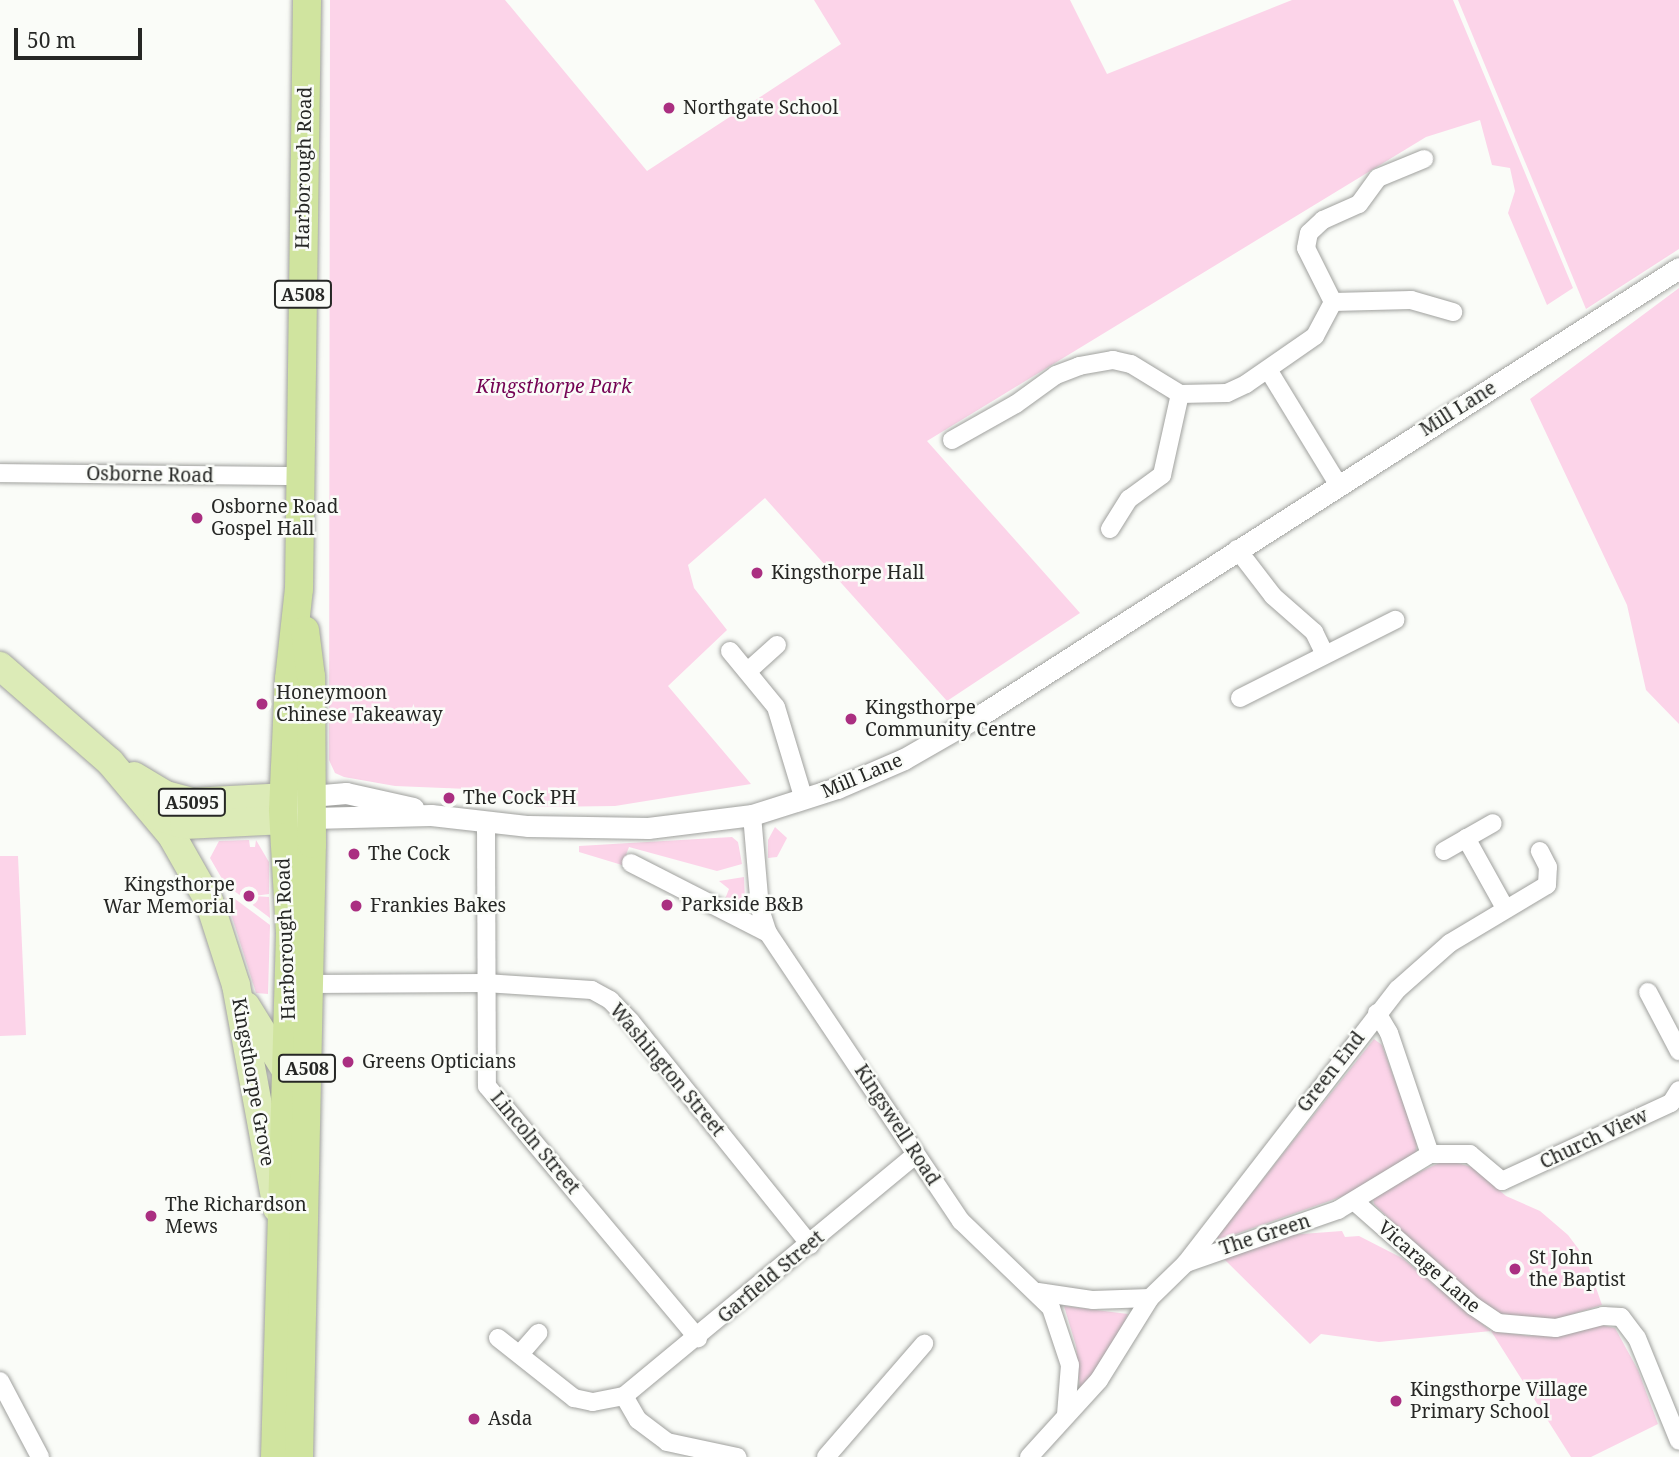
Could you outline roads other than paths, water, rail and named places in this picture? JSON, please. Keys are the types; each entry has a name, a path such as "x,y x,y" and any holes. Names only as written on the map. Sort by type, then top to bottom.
{"highway":[{"name":"Harborough Road","path":"299,1457 309,984 311,677 299,589 306,0"},
{"name":"Harborough Road","path":"275,1457 279,1221 287,1072 290,933 310,813"}],"main road":[{"name":"Kingsthorpe Grove","path":"0,666 110,762 157,816 209,901 236,985 279,1221"},
{"name":"A5095","path":"110,762 178,799 310,813"},
{"path":"157,816 184,825 310,813"},
{"name":"Kingsthorpe Grove","path":"236,985 264,1041 287,1072 307,1113"}],"street":[{"path":"1334,302 1306,248 1309,233 1323,220 1359,204 1378,178 1424,159"},
{"name":"Mill Lane","path":"310,813 431,815 486,827 625,829 752,815 804,800 875,773 951,733 1679,268"},
{"path":"1334,302 1411,300 1453,312"},
{"path":"952,440 1016,404 1056,375 1079,366 1113,360 1131,364 1180,394 1227,393 1269,371 1315,336 1334,302"},
{"path":"1269,371 1338,484"},
{"path":"1110,529 1129,499 1162,474 1180,394"},
{"name":"Osborne Road","path":"0,473 301,476"},
{"path":"1237,549 1273,596 1314,632 1325,655"},
{"path":"1240,698 1395,620"},
{"path":"748,671 777,645"},
{"path":"730,651 776,707 804,800"},
{"path":"310,813 328,825 362,822 486,827"},
{"name":"Kingswell Road","path":"752,815 760,909 768,933 961,1221 1038,1292 1056,1318 1067,1348 1066,1415"},
{"path":"1444,851 1493,823"},
{"name":"Lincoln Street","path":"486,827 486,1077 491,1092 698,1338"},
{"path":"1466,838 1505,908"},
{"name":"Green End","path":"1186,1263 1377,1013 1450,943 1505,908 1547,886 1548,867 1540,851"},
{"path":"631,863 768,933"},
{"name":"Washington Street","path":"309,984 485,983 575,986 610,1000 810,1245"},
{"path":"1647,992 1679,1051"},
{"path":"1377,1013 1389,1033 1430,1154"},
{"name":"Church View","path":"1430,1154 1470,1154 1502,1181 1671,1103 1679,1090"},
{"name":"The Green","path":"1029,1457 1118,1353 1150,1298 1186,1263 1325,1216 1430,1154"},
{"name":"Garfield Street","path":"624,1396 698,1338 915,1155"},
{"name":"Vicarage Lane","path":"1354,1201 1473,1306 1498,1322 1556,1328 1603,1316 1621,1317 1637,1338 1679,1441"},
{"path":"1038,1292 1093,1300 1150,1298"},
{"path":"520,1354 538,1333"},
{"path":"498,1338 574,1398 601,1401 624,1396 638,1420 667,1442 737,1457"},
{"path":"826,1457 924,1344"},
{"path":"0,1381 40,1457"}],"place":[{"name":"Northgate School","path":"669,108"},
{"name":"Osborne Road Gospel Hall","path":"197,518"},
{"name":"Kingsthorpe Hall","path":"757,573"},
{"name":"Honeymoon Chinese Takeaway","path":"262,704"},
{"name":"Kingsthorpe Community Centre","path":"851,719"},
{"name":"The Cock PH","path":"449,798"},
{"name":"The Cock","path":"354,854"},
{"name":"Kingsthorpe War Memorial","path":"249,896"},
{"name":"Parkside B&B","path":"667,905"},
{"name":"Frankies Bakes","path":"356,906"},
{"name":"Greens Opticians","path":"348,1062"},
{"name":"The Richardson Mews","path":"151,1216"},
{"name":"St John the Baptist","path":"1515,1269"},
{"name":"Kingsthorpe Village Primary School","path":"1396,1401"},
{"name":"Asda","path":"474,1419"}],"park label":[{"name":"Kingsthorpe Park","path":"554,387"}]}
